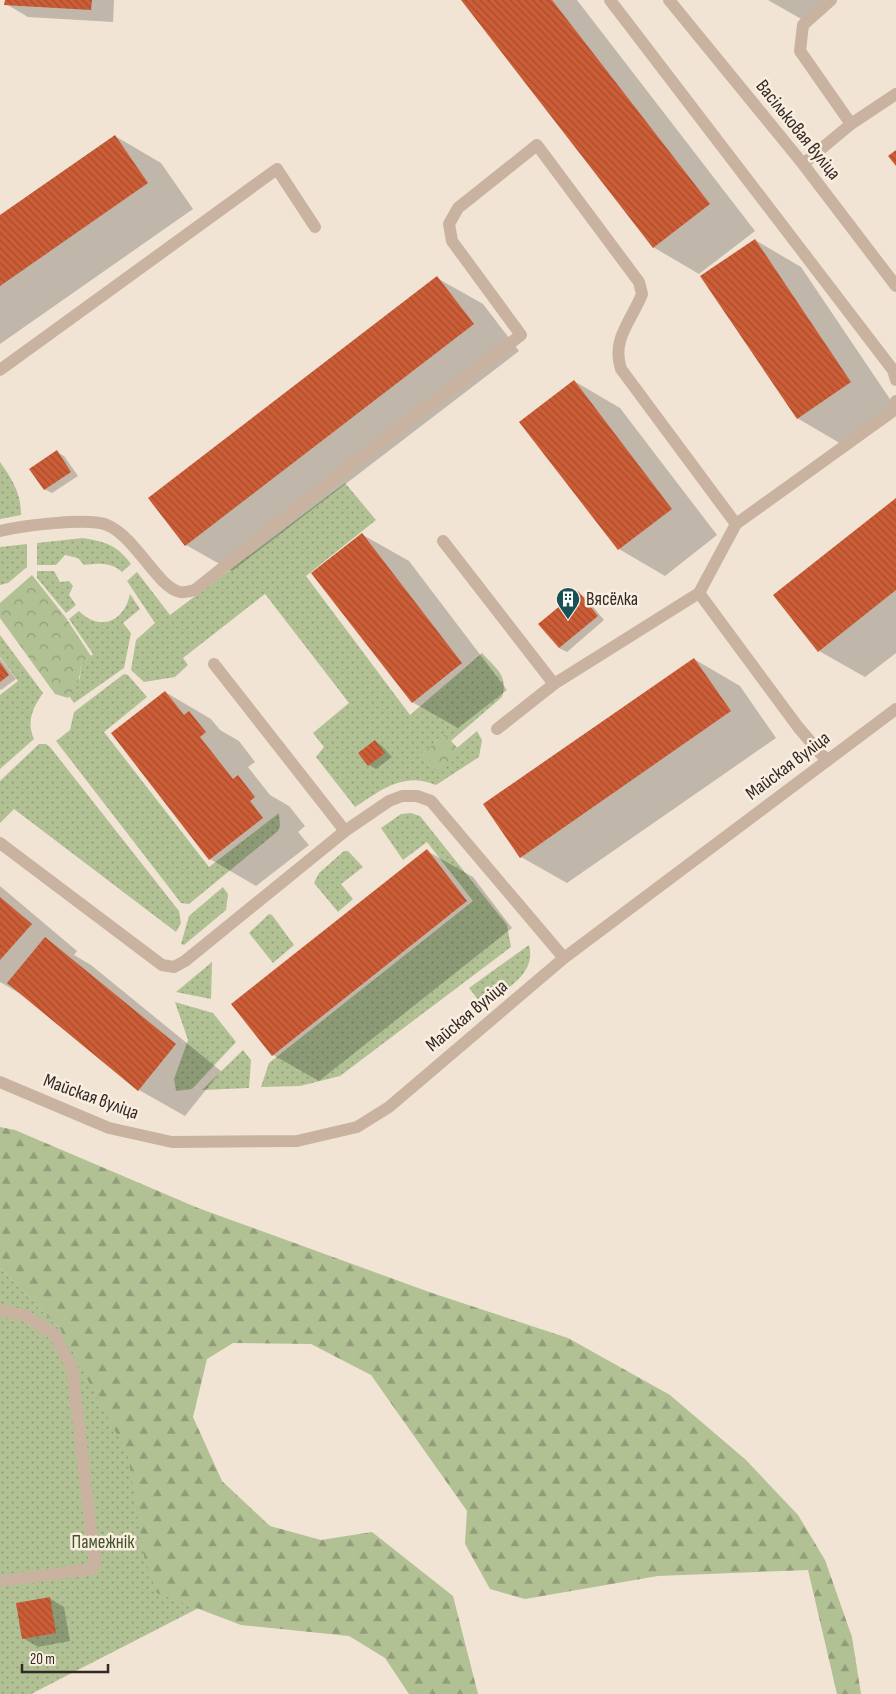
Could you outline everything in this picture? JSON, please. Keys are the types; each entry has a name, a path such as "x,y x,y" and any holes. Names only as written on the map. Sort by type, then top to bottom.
{"street":[{"path":"610,0 893,370 896,380"},
{"name":"Васільковая вуліца","path":"669,0 803,164 896,286"},
{"path":"831,0 803,26 800,51 851,124"},
{"path":"803,164 851,124 896,94"},
{"path":"0,532 80,522 106,524 127,537 168,585 181,592 195,590 352,464 521,335 452,241 449,224 458,208 537,145 639,282 642,294 619,340 616,355 621,369 736,524"},
{"path":"0,370 277,169 315,227"},
{"path":"497,728 554,684 700,593 736,524 893,410 896,401"},
{"path":"442,541 554,684"},
{"path":"700,593 798,727 827,761"},
{"path":"214,664 345,831"},
{"name":"Майская вуліца","path":"0,1082 109,1128 172,1142 298,1141 357,1127 389,1107 564,958 896,709"},
{"path":"0,843 162,965 174,967 185,961 345,831 389,801 402,796 417,796 431,801 564,958"},
{"path":"0,1310 26,1316 55,1335 72,1368 95,1563 92,1570 0,1581"}],"green space":[{"path":"0,462 15,487 21,507 21,515 0,519"},
{"path":"345,483 376,520 306,576 410,715 482,653 499,672 504,683 502,697 451,741 445,734 421,754 460,752 457,748 477,731 482,740 479,757 436,785 424,781 403,781 374,794 355,807 316,757 324,747 313,733 349,703 265,594 183,658 188,665 175,677 144,682 131,670 136,640 155,623 127,581 137,572 170,615"},
{"path":"83,538 116,548 131,564 122,572 114,566 105,564 84,565 78,558 65,555 56,565 37,565 37,543"},
{"path":"27,544 27,567 8,583 0,585 0,547"},
{"path":"37,571 54,571 60,582 69,581 73,586 69,595 76,605 66,613 37,578"},
{"path":"32,575 66,618 91,656 81,664 78,682 68,698 55,694 0,618 0,603"},
{"path":"130,594 140,609 123,623 131,633 124,668 74,703 69,696 80,678 81,664 93,654 69,619 79,611 95,621 110,621 122,611 127,604"},
{"path":"0,635 43,693 32,715 31,727 34,739 0,769 0,695 18,681 0,657"},
{"path":"124,674 128,675 147,697 104,732 209,867 279,813 280,826 278,831 189,904 181,903 56,741 70,730 74,712"},
{"path":"445,734 461,752 437,773 421,754"},
{"path":"39,744 46,744 50,747 179,911 181,923 176,932 14,809 0,823 0,781"},
{"path":"411,813 420,816 507,925 511,947 340,1076 300,1086 261,1087 269,1063 473,901 427,842 403,860 381,828 401,814"},
{"path":"344,851 348,851 363,867 341,884 353,899 338,912 314,883 319,873"},
{"path":"223,887 228,894 226,910 184,945 181,944 189,916"},
{"path":"269,914 272,915 294,945 273,963 249,933"},
{"path":"529,945 530,956 528,965 517,981 483,1006 469,988"},
{"path":"212,962 211,999 176,992"},
{"path":"175,1002 213,1013 236,1042 192,1089 176,1091 174,1079 188,1040"},
{"path":"243,1050 251,1060 249,1088 202,1090"},
{"path":"0,1127 15,1130 198,1208 432,1293 568,1338 670,1395 746,1460 798,1515 825,1560 852,1637 861,1694 837,1694 808,1570 658,1576 525,1599 490,1589 465,1544 467,1511 371,1375 311,1344 233,1343 207,1359 193,1417 222,1481 270,1526 321,1540 372,1532 453,1596 478,1694 409,1694 385,1658 349,1636 241,1625 157,1593 145,1561 128,1455 61,1330 0,1268"},
{"name":"Памежнік","path":"0,1268 61,1330 265,1574 31,1694 0,1694"}],"building":[{"path":"5,0 92,0 91,10 4,5"},
{"path":"461,0 552,0 710,204 653,248"},
{"path":"115,135 148,183 0,286 0,215"},
{"path":"896,150 896,166 888,156"},
{"path":"755,239 851,382 797,419 700,276"},
{"path":"437,276 474,324 185,546 148,498"},
{"path":"574,380 672,509 618,550 519,422"},
{"path":"57,450 71,472 44,490 29,469"},
{"path":"896,498 896,590 818,652 773,595"},
{"path":"362,533 462,663 412,703 311,573"},
{"name":"Вясёлка","path":"578,591 598,616 559,648 538,624"},
{"path":"694,658 731,711 520,858 483,804"},
{"path":"0,662 9,675 0,682"},
{"path":"165,691 184,715 189,711 206,732 200,737 233,779 238,775 255,797 250,801 263,818 209,860 111,733"},
{"path":"375,740 385,753 368,766 358,753"},
{"path":"427,849 467,901 272,1056 231,1004"},
{"path":"0,897 32,924 0,960"},
{"path":"45,937 176,1044 138,1091 7,983"},
{"path":"50,1597 56,1633 22,1639 16,1603"}],"place":[{"name":"Вясёлка","path":"568,620"}]}
